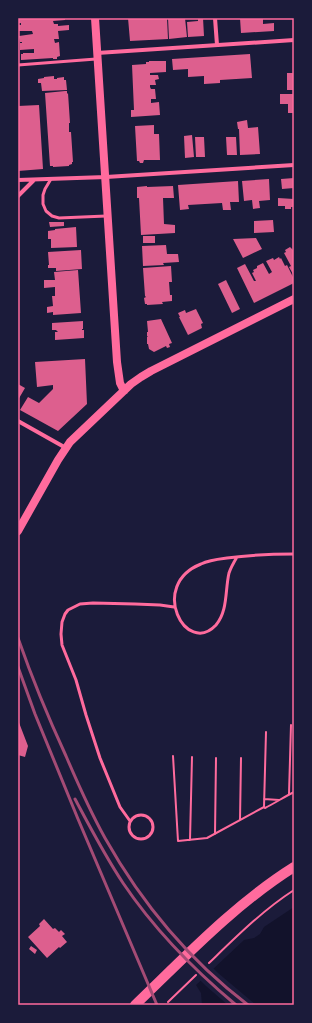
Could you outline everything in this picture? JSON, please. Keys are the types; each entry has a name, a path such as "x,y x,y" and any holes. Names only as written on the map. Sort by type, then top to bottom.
{"main road":[{"path":"95,18 117,362 120,383 124,391"},
{"path":"18,531 66,448 74,438 135,380 294,300"},
{"path":"135,1005 238,908 265,886 294,867"}],"street":[{"path":"215,18 217,45"},
{"path":"98,56 217,45 294,40"},
{"path":"18,180 106,177 294,165"},
{"path":"18,196 35,179"},
{"path":"18,421 66,448"}],"lane":[{"path":"18,65 98,56"},
{"path":"51,179 43,195 43,204 46,211 52,216 59,218 108,216"},
{"path":"237,557 229,574 225,602 219,620 213,627 200,633 196,633 186,628 178,619 174,607 174,596 180,579 190,570 206,562 237,557 294,554"},
{"path":"130,821 120,807 100,758 76,680 62,645 60,634 62,622 68,610 80,604 129,604 174,607"},
{"path":"136,816 147,816 152,822 152,833 146,838 135,838 132,836 128,828 130,821 136,816"}],"path":[{"path":"289,794 291,725"},
{"path":"264,807 266,732"},
{"path":"173,756 178,841 204,839 294,792"},
{"path":"190,840 192,757"},
{"path":"215,834 216,758"},
{"path":"240,820 241,758"},
{"path":"264,799 279,800"},
{"path":"209,963 239,934 279,900 294,890"},
{"path":"168,1002 196,975"}],"shaded area":[{"path":"294,907 294,1005 255,1005 252,1002 250,1005 202,1005 201,993 196,985 244,940 254,938 260,934 264,927"}],"pier":[{"path":"212,967 256,1005 228,1005 206,986 199,979"}],"building":[{"path":"18,18 65,18 65,20 53,21 54,24 58,24 58,26 69,25 69,30 58,31 59,39 54,39 55,43 59,42 60,56 57,57 57,59 21,60 21,54 34,53 34,49 20,50 20,43 22,42 20,42 19,36 33,34 32,31 19,31 19,25 21,25 21,23 18,23"},
{"path":"128,18 167,18 168,39 130,41"},
{"path":"168,18 185,18 187,37 169,39"},
{"path":"203,18 204,36 188,37 187,22 198,21 198,19"},
{"path":"240,18 263,18 263,24 274,23 274,31 241,33"},
{"path":"250,54 252,78 220,80 220,83 204,84 204,76 188,77 188,69 173,70 172,59"},
{"path":"166,61 166,72 150,73 150,75 158,75 159,79 155,80 156,85 150,85 150,87 151,89 155,89 156,99 151,99 151,103 159,102 160,115 131,117 131,110 134,110 132,65 146,64 146,62"},
{"path":"287,73 294,73 294,90 287,90"},
{"path":"54,76 54,79 64,77 64,80 66,80 67,90 42,91 41,83 38,83 38,79"},
{"path":"67,91 70,123 69,132 71,132 73,162 69,166 53,167 50,166 45,93"},
{"path":"280,94 294,94 294,113 288,113 288,104 280,104"},
{"path":"39,105 43,169 18,171 18,106"},
{"path":"247,120 248,128 258,127 260,154 240,155 239,129 237,122"},
{"path":"154,125 154,134 159,134 160,160 144,160 143,163 140,163 137,161 135,126"},
{"path":"192,135 194,157 185,158 184,136"},
{"path":"195,137 204,137 205,157 196,157"},
{"path":"226,137 236,137 237,155 227,155"},
{"path":"294,178 294,188 282,189 281,179"},
{"path":"269,179 270,200 259,201 260,208 253,209 252,200 244,201 242,181"},
{"path":"238,181 239,202 230,202 231,210 223,210 222,203 188,205 189,209 180,210 178,185"},
{"path":"173,186 174,198 163,198 164,224 175,225 175,233 141,235 137,187"},
{"path":"278,198 294,199 294,207 291,207 291,209 285,209 285,206 278,206"},
{"path":"273,220 274,232 254,233 254,221"},
{"path":"49,222 64,222 64,226 50,227"},
{"path":"76,227 77,247 51,248 51,239 48,239 48,231"},
{"path":"143,236 155,236 155,243 143,243"},
{"path":"256,238 262,249 243,258 233,239"},
{"path":"166,245 167,254 178,254 179,262 163,263 164,265 143,266 142,246"},
{"path":"290,247 294,251 294,276 289,267 291,266 284,253 286,252 285,250"},
{"path":"81,250 82,269 56,271 56,268 48,268 48,252"},
{"path":"279,257 285,266 287,265 294,279 294,283 254,303 237,268 245,264 254,281 256,281 252,273 254,272 253,270 263,263 269,274 272,272 266,261 273,258 274,260"},
{"path":"171,266 172,282 169,282 172,301 162,302 163,304 145,304 144,298 146,297 143,268"},
{"path":"78,270 81,313 53,315 53,312 47,313 47,307 53,306 52,296 55,296 55,287 44,288 44,280 55,280 54,272"},
{"path":"226,280 240,309 232,313 218,284"},
{"path":"196,309 203,323 201,324 202,328 188,335 178,313 185,310 186,313"},
{"path":"161,319 172,343 169,344 170,347 167,348 166,346 154,352 149,349 147,321"},
{"path":"83,321 82,330 84,330 84,338 55,340 55,332 58,332 56,330 52,330 52,323"},
{"path":"85,359 87,404 58,431 20,410 28,397 39,403 53,389 53,385 37,387 35,362"},
{"path":"18,384 25,388 18,400"},
{"path":"18,720 28,746 25,757 18,755"},
{"path":"44,919 53,929 55,928 59,932 61,930 65,934 62,936 67,942 47,958 28,937 40,926 39,924"},
{"path":"31,946 37,950 35,954 29,949"}],"railway":[{"path":"18,638 40,697 89,808 119,862 134,885 168,929 186,949 226,988 248,1005"},
{"path":"18,667 35,714 78,819 157,1005"},
{"path":"75,799 116,873 135,900 175,948 236,1005"}]}
